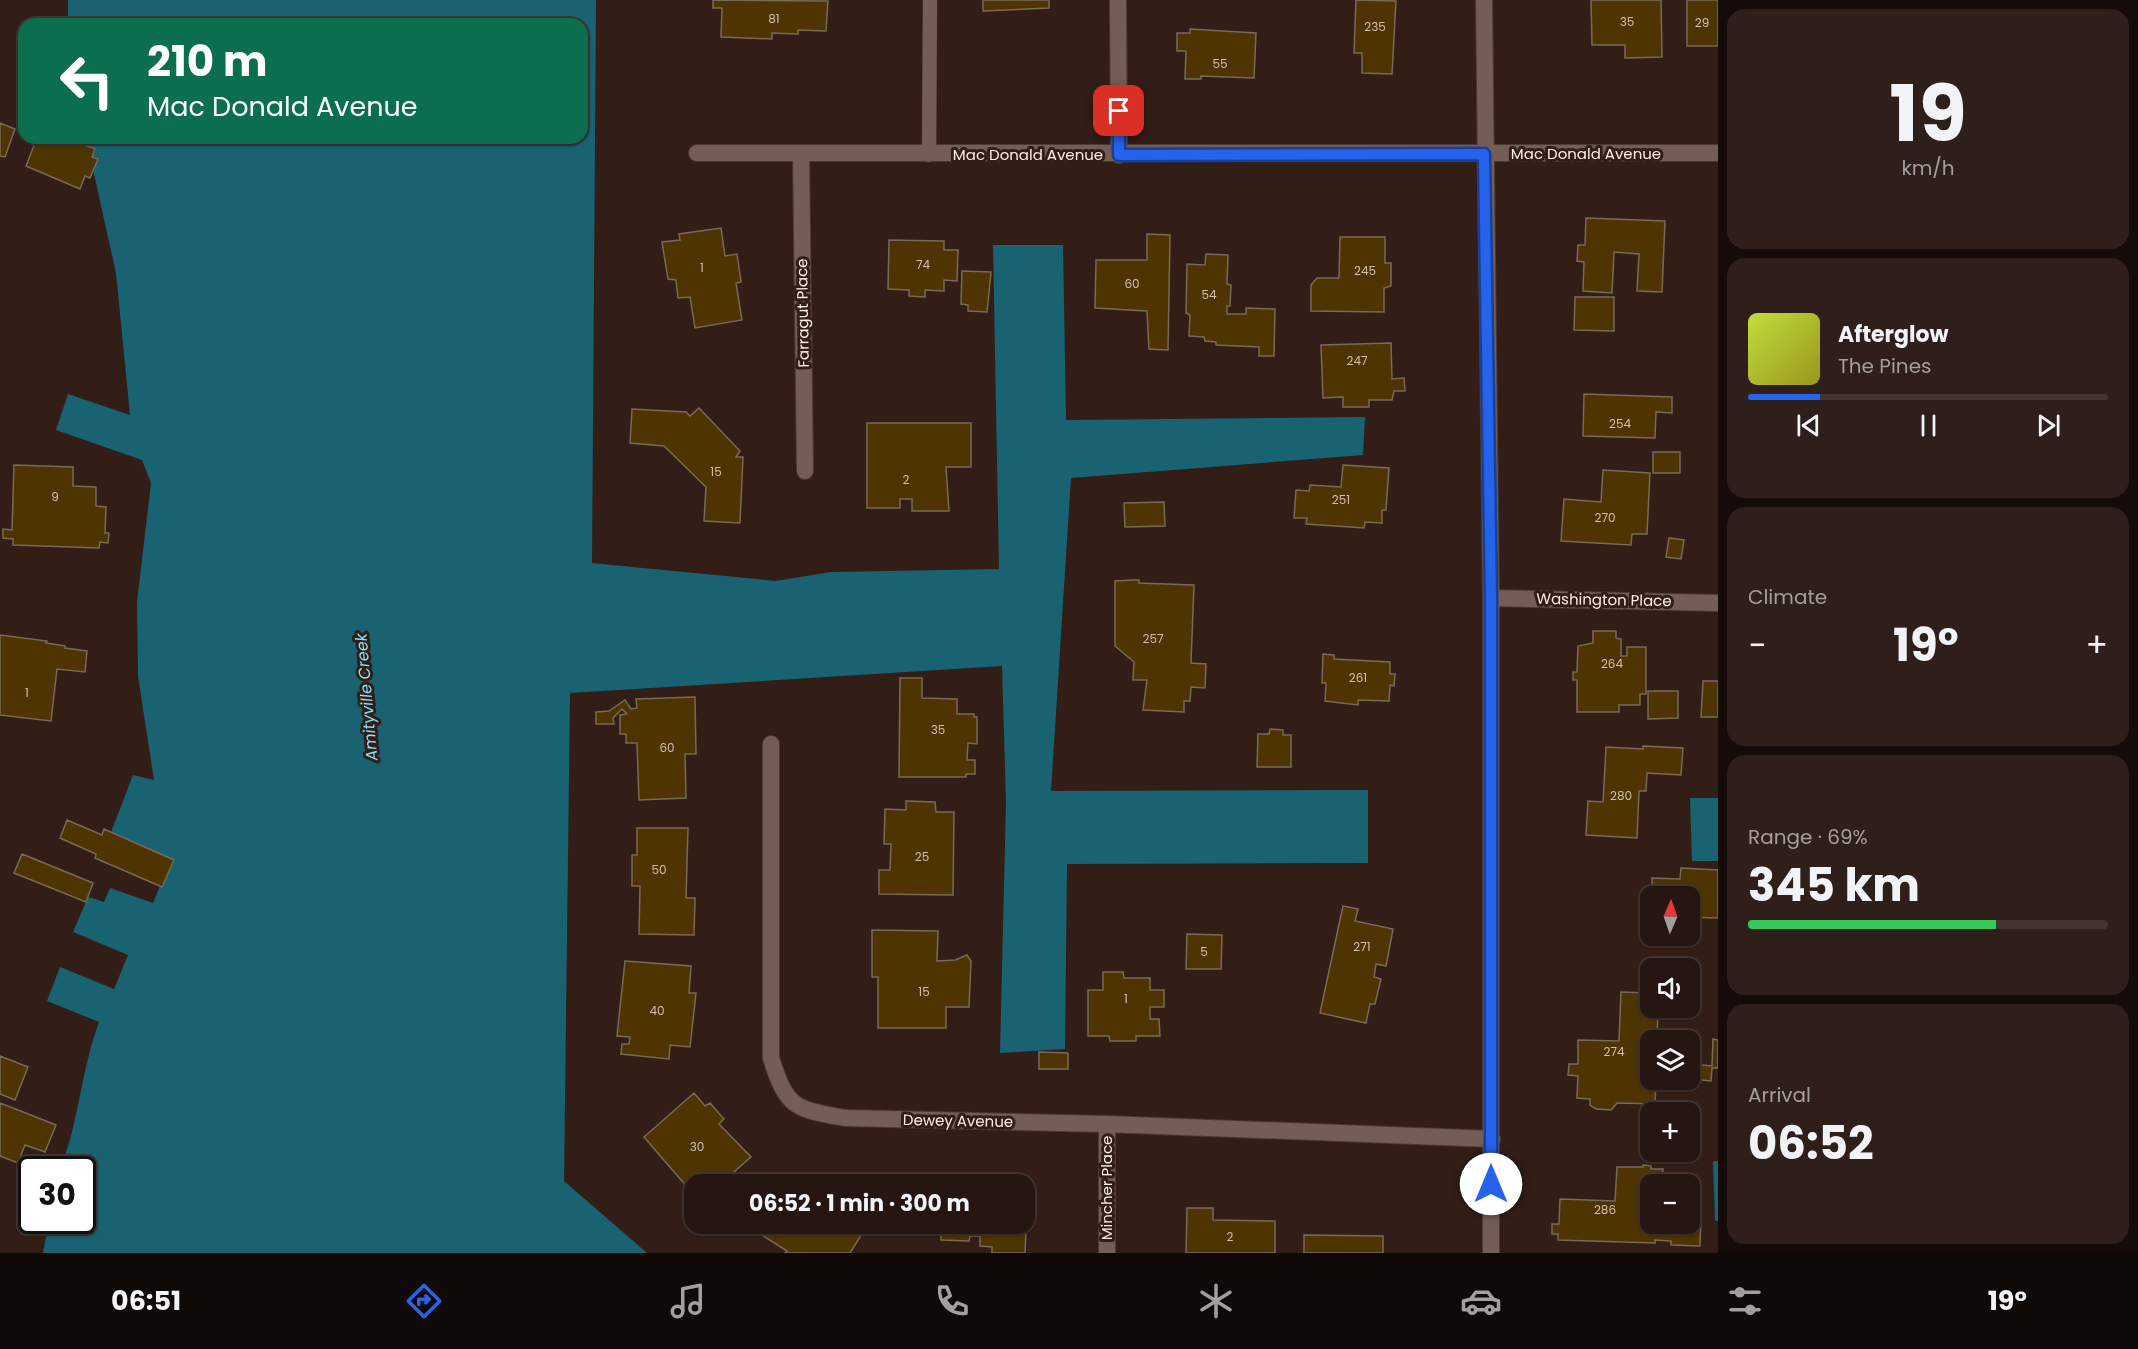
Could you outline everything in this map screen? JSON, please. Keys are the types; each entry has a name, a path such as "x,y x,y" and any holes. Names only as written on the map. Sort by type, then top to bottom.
{"street":[{"path":"1119,0 1119,155"},
{"path":"1484,0 1484,154 1491,598 1491,1253"},
{"name":"Mac Donald Avenue","path":"697,153 1119,155 1718,153"},
{"name":"Farragut Place","path":"801,154 805,471"},
{"name":"Washington Place","path":"1491,598 1718,603"},
{"name":"Dewey Avenue","path":"771,744 771,1058 781,1090 804,1111 846,1118 1107,1124 1492,1139"},
{"name":"Mincher Place","path":"1107,1124 1107,1253"}],"lane":[{"path":"929,154 930,0"}],"water":[{"name":"Amityville Creek","path":"68,0 596,0 592,563 776,581 831,572 999,569 993,245 1063,245 1066,420 1365,417 1363,455 1071,478 1051,791 1368,790 1368,863 1067,864 1065,1049 1000,1053 1006,802 1002,666 570,693 564,1181 647,1253 43,1253 47,1234 96,1234 96,1156 65,1156 99,1022 47,1001 60,967 114,989 128,955 73,932 88,897 104,902 110,888 153,903 169,864 108,840 133,775 154,780 138,676 137,602 151,483 142,460 56,430 68,394 130,415 116,273 87,144 588,144 588,18 68,18"},
{"path":"1690,798 1718,798 1718,861 1692,861"},
{"path":"1713,1161 1718,1161 1718,1221 1715,1221"}],"building":[{"path":"713,0 828,1 826,31 798,30 798,34 772,33 772,39 721,37 722,8 713,8"},
{"path":"983,0 1049,0 1049,8 983,11"},
{"path":"1356,0 1396,1 1392,74 1362,73 1362,53 1354,53"},
{"path":"1591,0 1661,0 1662,57 1625,58 1625,45 1592,45"},
{"path":"1687,0 1718,0 1718,46 1687,46"},
{"path":"1190,29 1256,33 1254,78 1201,76 1201,79 1185,79 1186,51 1177,51 1177,33 1190,33"},
{"path":"0,123 15,129 5,157 0,156"},
{"path":"35,144 82,144 95,149 92,157 98,159 90,178 85,176 80,189 26,166"},
{"path":"1586,218 1665,221 1662,292 1637,291 1639,254 1614,252 1612,293 1583,291 1584,262 1577,261 1578,245 1585,245"},
{"path":"721,228 725,256 737,254 741,282 736,283 742,320 695,328 690,297 678,298 676,280 668,279 662,242 680,240 679,234"},
{"path":"1147,234 1170,235 1168,350 1149,349 1147,311 1095,308 1096,260 1147,260"},
{"path":"1340,237 1385,237 1385,263 1391,263 1391,286 1384,288 1384,312 1311,311 1311,285 1317,278 1339,278"},
{"path":"889,240 944,241 944,250 958,250 957,281 944,280 944,291 925,290 925,297 909,296 909,290 888,289"},
{"path":"1206,254 1228,255 1227,284 1231,285 1230,306 1227,306 1227,314 1246,314 1246,308 1275,309 1274,356 1259,356 1259,347 1216,345 1216,342 1205,341 1204,337 1189,336 1190,315 1186,313 1187,264 1205,265"},
{"path":"962,271 991,272 987,312 968,311 968,305 961,304"},
{"path":"1575,297 1614,297 1614,331 1574,330"},
{"path":"1391,343 1392,379 1404,378 1405,391 1394,391 1392,400 1369,400 1369,407 1343,407 1343,397 1323,398 1321,345"},
{"path":"1584,394 1672,397 1672,413 1656,412 1655,438 1583,436"},
{"path":"699,408 740,451 736,457 743,457 740,523 704,521 706,487 664,446 630,443 632,409 686,412 690,416"},
{"path":"867,423 971,423 971,467 946,467 949,511 912,511 912,499 900,499 900,508 867,508"},
{"path":"1653,452 1680,452 1680,473 1653,473"},
{"path":"14,465 73,467 73,486 96,487 96,506 106,507 105,533 109,533 108,543 100,542 99,548 13,545 13,539 3,538 3,529 12,530"},
{"path":"1343,465 1389,468 1386,510 1382,510 1382,523 1365,522 1364,528 1306,524 1307,518 1294,518 1296,490 1309,491 1310,485 1341,487"},
{"path":"1603,470 1650,473 1647,534 1632,534 1631,545 1561,541 1564,499 1601,502"},
{"path":"1164,502 1165,526 1125,527 1124,503"},
{"path":"1669,538 1684,540 1681,559 1666,557"},
{"path":"1139,580 1139,583 1194,585 1191,663 1206,664 1205,688 1191,687 1190,701 1184,701 1184,712 1143,710 1147,680 1133,680 1134,662 1115,646 1115,581"},
{"path":"1593,631 1616,631 1616,638 1621,639 1621,656 1627,656 1627,647 1646,647 1646,694 1640,694 1640,705 1619,705 1619,712 1577,712 1577,680 1573,680 1573,672 1577,672 1578,646 1593,643"},
{"path":"0,635 47,641 46,643 65,646 65,648 87,651 85,672 57,669 51,721 0,715"},
{"path":"1323,654 1334,655 1334,659 1390,662 1390,674 1395,674 1394,686 1390,685 1389,701 1358,700 1358,705 1325,701 1326,683 1322,683"},
{"path":"900,678 922,678 922,698 957,699 957,714 974,714 974,717 977,717 977,744 968,743 967,760 975,760 975,774 966,774 966,777 899,777"},
{"path":"1703,681 1718,681 1718,717 1701,717"},
{"path":"1648,691 1678,691 1678,718 1648,719"},
{"path":"695,697 696,754 685,754 686,798 639,800 637,743 626,743 626,734 620,734 620,715 627,714 622,709 613,718 614,724 596,724 596,712 609,711 625,700 631,709 637,708 636,699"},
{"path":"1270,729 1283,730 1283,735 1291,735 1291,767 1257,767 1258,734 1269,734"},
{"path":"1643,746 1683,748 1681,775 1647,773 1646,791 1639,791 1637,838 1586,835 1588,801 1603,802 1606,747 1643,749"},
{"path":"906,801 935,802 936,812 954,812 953,895 879,894 879,870 890,870 891,844 884,844 885,809 906,810"},
{"path":"67,820 102,835 104,829 174,860 162,887 95,858 96,854 60,838"},
{"path":"637,828 688,828 686,898 695,898 694,935 639,934 640,886 632,886 632,855 637,855"},
{"path":"22,854 93,883 86,902 14,873"},
{"path":"1681,868 1718,870 1718,918 1700,917 1700,886 1652,886 1652,878 1680,879"},
{"path":"1343,906 1358,909 1355,921 1393,929 1386,966 1376,964 1374,977 1381,979 1375,1004 1370,1004 1366,1023 1320,1013"},
{"path":"872,930 938,931 937,961 955,960 967,955 971,961 969,1007 946,1007 946,1028 878,1028 878,977 872,977"},
{"path":"1187,934 1222,935 1221,969 1186,969"},
{"path":"625,961 691,966 689,993 696,993 690,1047 670,1045 669,1059 621,1054 622,1044 629,1044 630,1037 617,1036"},
{"path":"1103,972 1123,972 1124,978 1150,978 1150,990 1164,990 1164,1007 1150,1007 1150,1019 1159,1019 1160,1036 1136,1036 1136,1041 1110,1041 1109,1036 1088,1036 1088,990 1103,990"},
{"path":"1621,992 1640,993 1640,1018 1658,1018 1657,1030 1640,1030 1640,1090 1656,1090 1655,1102 1617,1103 1611,1110 1596,1109 1590,1105 1590,1099 1577,1098 1578,1076 1568,1075 1569,1064 1578,1064 1578,1040 1619,1041"},
{"path":"1713,1039 1718,1040 1718,1068 1712,1068 1711,1081 1700,1080 1700,1065 1712,1066"},
{"path":"1039,1052 1068,1053 1068,1069 1039,1069"},
{"path":"0,1056 28,1067 15,1100 0,1094"},
{"path":"694,1093 705,1106 710,1103 724,1119 719,1124 751,1157 732,1174 684,1174 684,1183 644,1137"},
{"path":"0,1103 56,1125 45,1152 25,1145 21,1156 18,1156 18,1163 0,1156"},
{"path":"1643,1165 1651,1166 1651,1169 1663,1169 1663,1174 1640,1174 1640,1234 1700,1234 1700,1215 1701,1216 1700,1246 1671,1245 1671,1241 1655,1240 1655,1243 1558,1240 1558,1234 1552,1234 1552,1224 1559,1224 1560,1199 1615,1201 1617,1167 1643,1167"},
{"path":"1187,1208 1213,1208 1213,1220 1275,1221 1275,1253 1186,1253"},
{"path":"760,1234 862,1234 850,1253 785,1253 787,1251"},
{"path":"941,1234 1026,1234 1025,1253 992,1253 992,1247 980,1246 980,1236 970,1236 969,1241 941,1240"},
{"path":"1304,1235 1383,1236 1383,1253 1304,1253"}],"route":[{"path":"1119,111 1119,155 1484,154 1491,598 1491,1184"}]}
